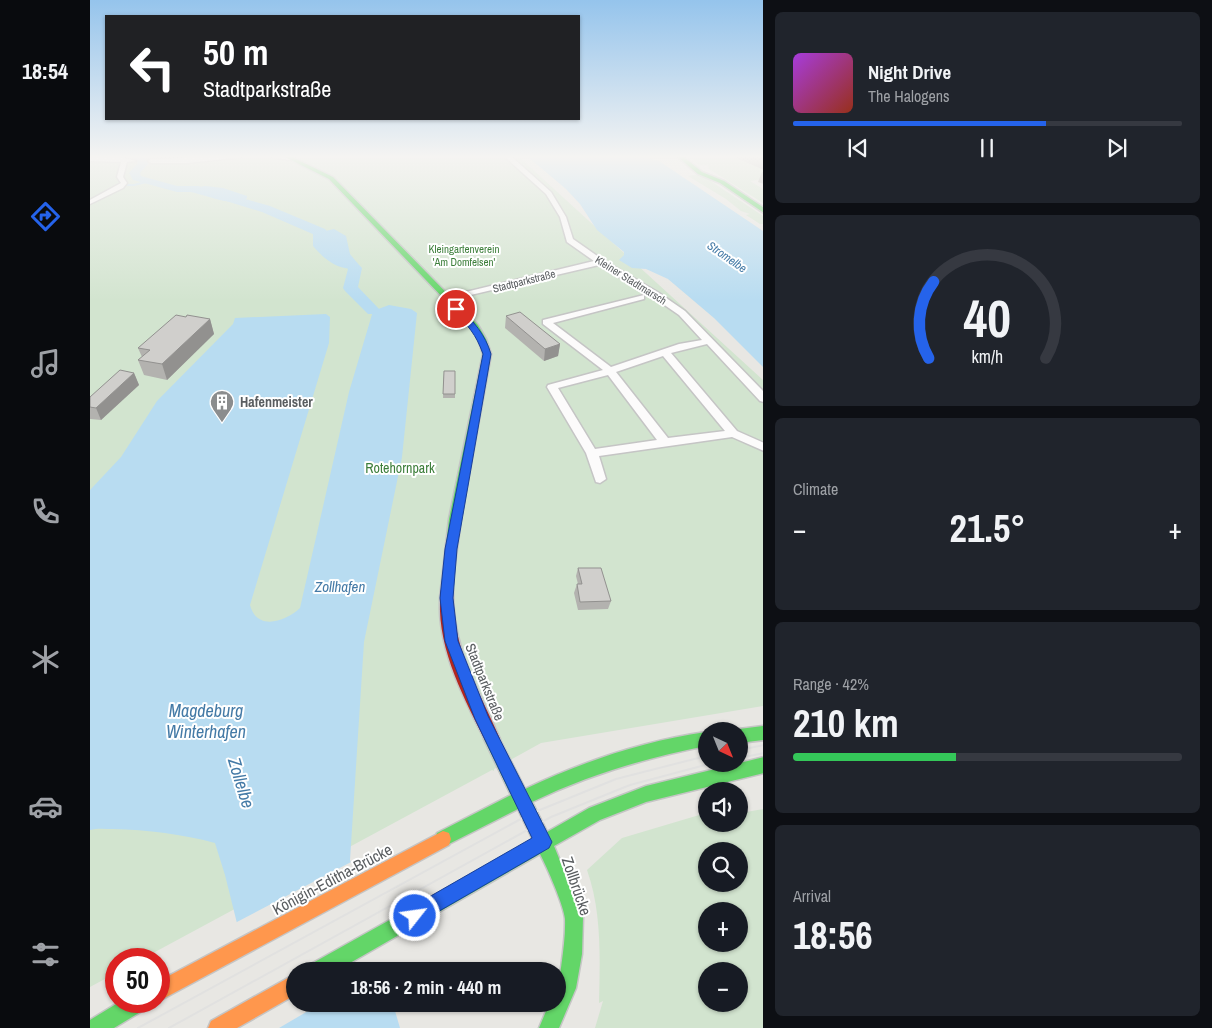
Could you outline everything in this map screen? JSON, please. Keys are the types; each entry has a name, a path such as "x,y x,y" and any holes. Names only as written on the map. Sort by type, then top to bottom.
{"street":[{"name":"Stadtparkstraße","path":"357,205 475,328 482,339 487,354 451,549 446,598 452,641 482,719 543,842"},
{"name":"Kleiner Stadtmarsch","path":"557,205 570,240 600,262 656,295 682,313 763,399"},
{"name":"Stadtparkstraße","path":"448,299 600,262"},
{"path":"641,297 546,322 610,371 665,442"},
{"path":"600,479 592,453 552,386 610,371 682,346 710,341"},
{"path":"665,352 733,433 763,448"},
{"path":"592,453 733,433"},
{"path":"748,735 763,733"},
{"name":"Königin-Editha-Brücke","path":"170,985 522,797 572,774 618,758 698,740"},
{"path":"334,962 543,842 619,803 685,784 763,765"},
{"name":"Zollbrücke","path":"543,842 561,879 574,917 573,954 566,988 549,1028"},
{"path":"218,1028 286,989"},
{"path":"95,1028 120,1013"}],"green space":[{"name":"Rotehornpark","path":"90,205 571,205 763,380 763,706 541,743 494,769 494,771 492,770 162,948 105,948 105,979 90,987"},
{"path":"733,205 746,205 763,216 763,224 746,215 750,214 741,211"},
{"path":"763,809 763,1028 595,1028 603,1001 599,1003 600,953 598,919 587,870 622,838 698,815 698,832 748,832 748,812"}],"water":[{"name":"Stromelbe","path":"581,205 724,205 763,231 763,367 714,318 668,279 646,269 632,268 619,260 624,255 624,252 597,230"},
{"path":"334,229 346,236 350,254 358,264 355,268 343,268 331,263 313,246 313,234"},
{"name":"Magdeburg Winterhafen","path":"389,305 411,309 417,313 402,457 364,642 350,860 380,962 286,962 286,1012 395,1012 400,1028 263,1028 225,875 215,843 152,831 90,830 90,490 121,457 157,401 233,324 235,318 326,314 330,317 329,343 250,605 259,619 265,621 280,620 294,613 300,608 349,392 373,311"}],"pier":[{"path":"353,861 383,962 286,962 286,1012 306,1012 279,1028 261,1028 235,923"}],"building":[{"path":"520,312 560,344 545,349 506,316"},
{"path":"176,315 210,319 162,364 138,360 150,350 138,348"},
{"path":"120,370 134,373 96,408 90,407 90,397"},
{"path":"444,371 455,371 455,394 443,394"},
{"path":"578,568 601,568 611,601 580,602 577,584 582,584"}],"waterway":[{"path":"252,205 320,232 355,268 350,288 373,311"}],"tram line":[{"path":"748,748 763,745"},
{"path":"748,756 763,753"},
{"path":"138,1028 530,814 616,779 698,758"},
{"path":"169,1028 551,817 630,785 698,767"}],"traffic: fast":[{"path":"357,205 475,327 482,339 487,354 455,519 447,589"},
{"path":"755,205 763,210"},
{"path":"748,735 763,733"},
{"path":"492,739 554,864 574,917 573,954 566,988 549,1028"},
{"path":"443,839 507,806 570,777 636,754 698,740"},
{"path":"334,962 595,814 646,794 763,765"},
{"path":"95,1028 120,1013"}],"traffic: slow":[{"path":"170,985 443,839"},
{"path":"218,1028 286,989"}],"traffic: jam":[{"path":"447,589 446,609 453,647 459,667 492,739"}],"place":[{"name":"Hafenmeister","path":"222,423"}],"route":[{"path":"415,916 543,842 512,776 482,719 464,678 452,641 446,598 451,549 455,519 487,354 482,339 475,328 456,309"}],"park label":[{"name":"Kleingartenverein 'Am Domfelsen'","path":"464,255"}],"water label":[{"name":"Zollhafen","path":"340,587"},
{"name":"Zollelbe","path":"241,783"}]}
